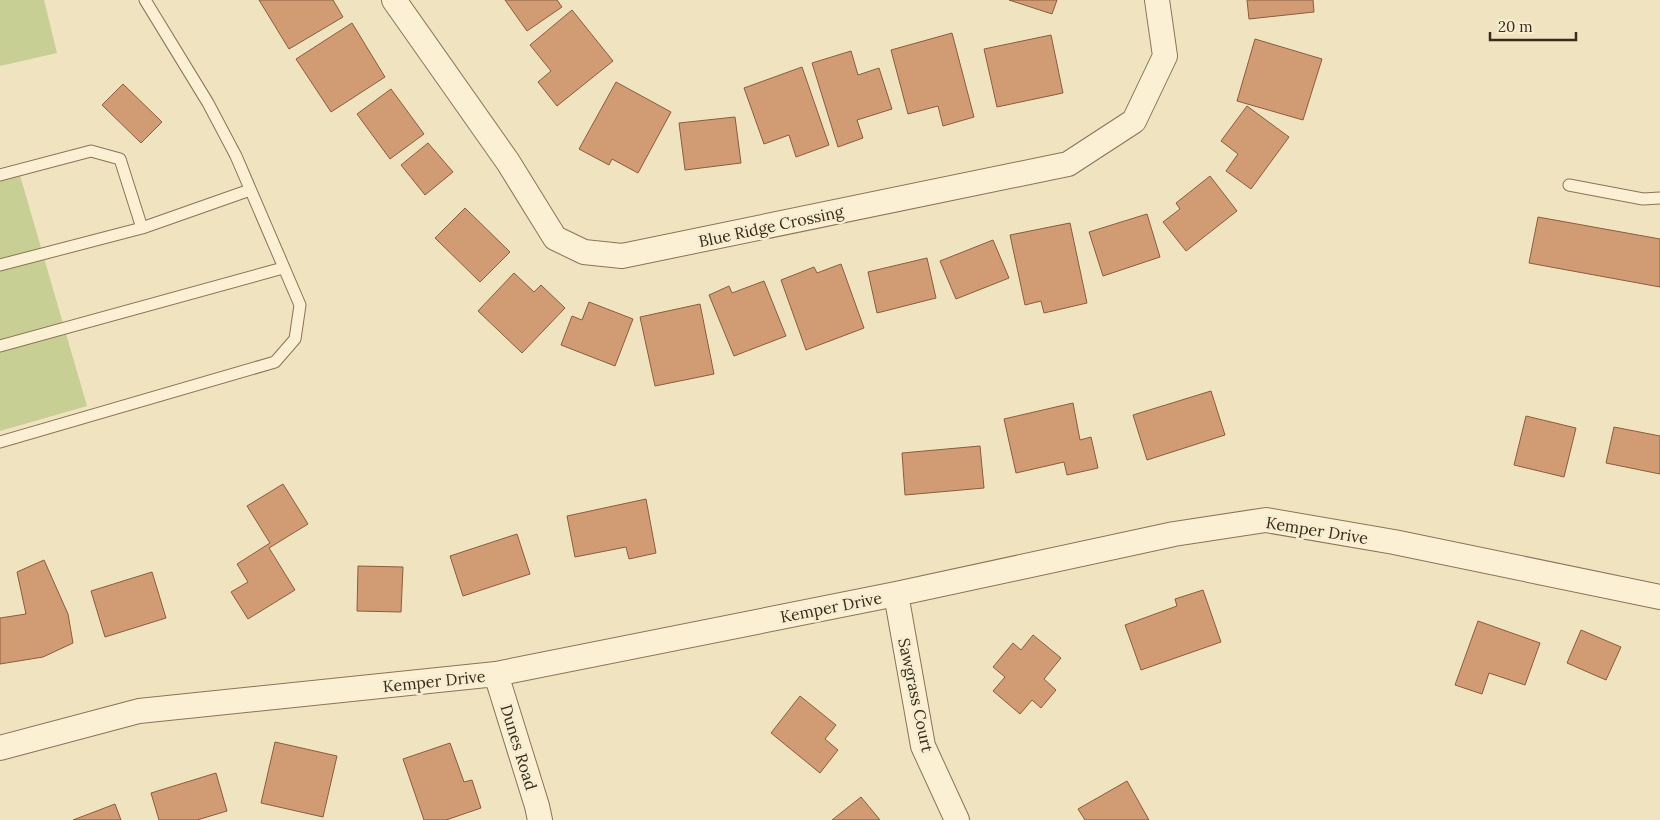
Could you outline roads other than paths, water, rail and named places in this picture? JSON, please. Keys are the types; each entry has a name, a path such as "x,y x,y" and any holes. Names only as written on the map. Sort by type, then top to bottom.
{"street":[{"name":"Blue Ridge Crossing","path":"394,0 508,162 556,238 584,252 622,256 1068,164 1134,121 1165,56 1157,0"},
{"name":"Kemper Drive","path":"0,748 139,711 496,674 896,594 1174,534 1266,520 1394,542 1660,597"},
{"name":"Sawgrass Court","path":"896,594 923,746 957,820"},
{"name":"Dunes Road","path":"496,674 538,806 540,820"}],"lane":[{"path":"0,442 275,362 295,339 300,305 236,156 208,103 145,0"},
{"path":"0,175 91,151 120,159 142,228"},
{"path":"1569,184 1644,199 1660,198"},
{"path":"0,265 142,228 250,190"},
{"path":"0,346 283,268"}]}
